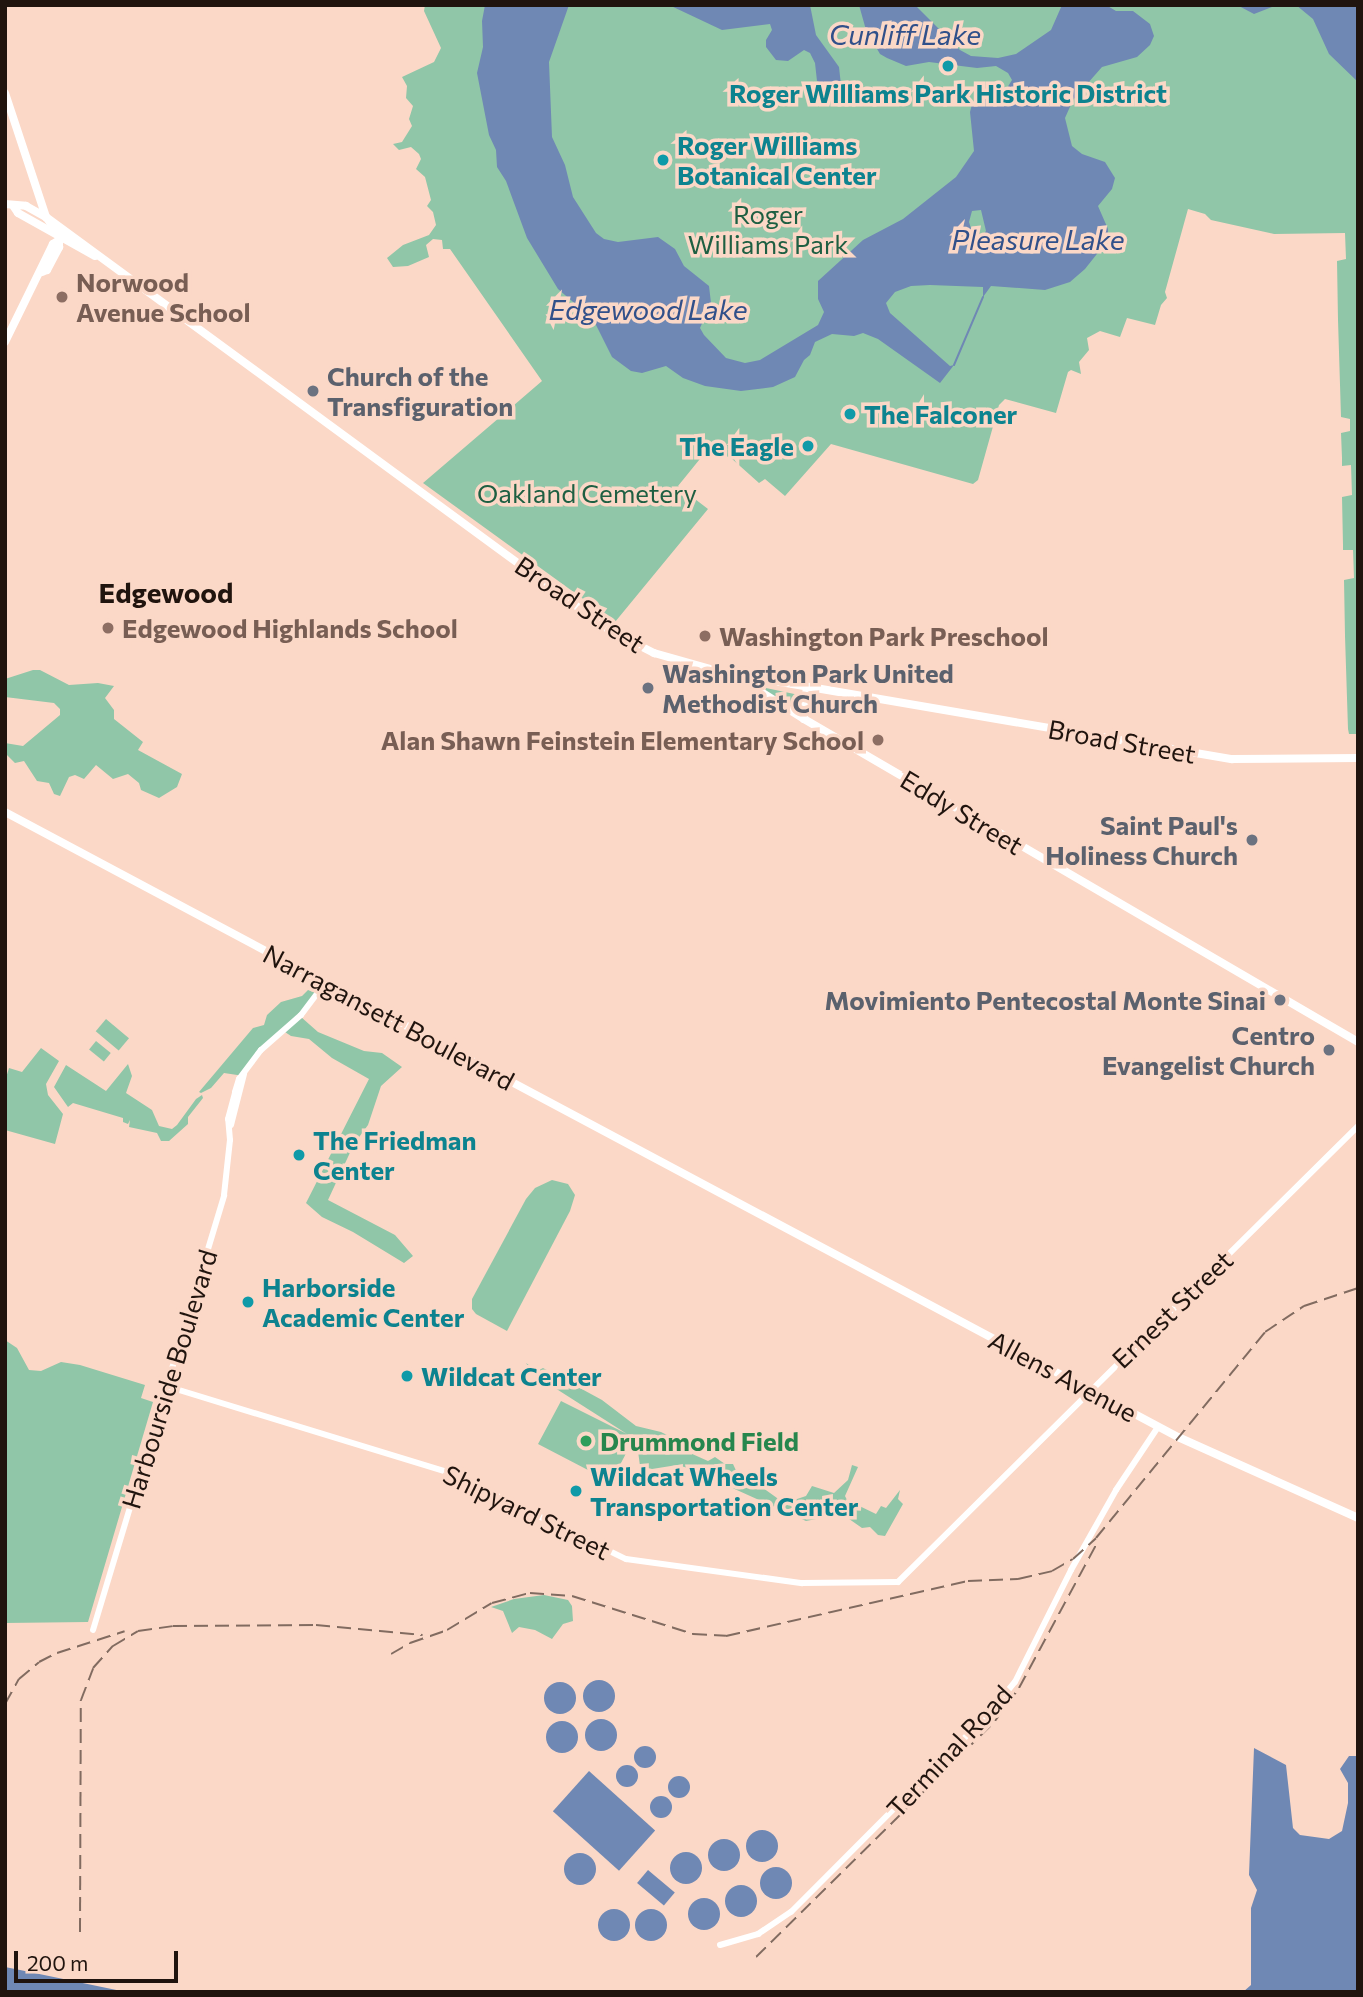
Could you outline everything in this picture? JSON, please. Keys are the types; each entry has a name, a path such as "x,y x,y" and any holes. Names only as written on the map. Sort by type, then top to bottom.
{"main road":[{"path":"5,93 46,217 60,239 59,247 47,270 42,272 5,342"},
{"name":"Broad Street","path":"10,206 26,206 46,217 609,630 654,653 753,681 807,687 1232,759 1358,758"},
{"name":"Broad Street","path":"10,206 60,239 98,257"},
{"path":"60,239 70,234"},
{"name":"Eddy Street","path":"753,681 761,692 804,719 1358,1042"},
{"path":"804,719 807,687"},
{"name":"Narragansett Boulevard","path":"5,811 774,1222"},
{"name":"Allens Avenue","path":"774,1222 1158,1427 1358,1518"}],"street":[{"name":"Harbourside Boulevard","path":"93,1630 224,1195 230,1125 228,1119 239,1079 269,1041 315,999 325,983"},
{"name":"Ernest Street","path":"898,1582 1358,1126"},
{"name":"Shipyard Street","path":"166,1386 451,1473 626,1559 802,1583 898,1582"},
{"name":"Terminal Road","path":"720,1945 758,1934 791,1912 963,1742 998,1703 1022,1669 1070,1570 1115,1490 1158,1427"}],"green space":[{"name":"Roger Williams Park","path":"425,5 1358,5 1358,747 1357,734 1349,734 1348,729 1345,636 1344,580 1354,578 1353,550 1343,550 1342,497 1352,495 1351,465 1342,466 1341,433 1350,431 1350,419 1341,417 1338,320 1337,261 1346,259 1345,233 1274,234 1211,220 1205,214 1188,209 1165,292 1167,298 1161,305 1155,325 1127,318 1120,337 1100,331 1087,338 1089,350 1079,362 1081,374 1071,370 1068,372 1056,413 1005,399 999,405 978,480 973,484 831,444 785,496 765,479 759,483 731,458 708,449 678,486 708,509 615,622 423,483 542,381 450,249 443,249 442,240 433,239 426,245 429,257 408,266 393,267 387,258 403,245 429,235 436,225 433,212 427,206 431,200 425,177 416,169 421,159 419,154 411,147 399,150 393,144 402,142 412,126 409,119 413,106 406,98 407,86 402,77 434,62 441,48 424,11"},
{"path":"40,670 69,685 98,683 114,686 105,698 114,710 114,719 143,742 138,750 182,774 177,787 159,798 141,790 139,783 128,774 113,779 96,765 84,779 75,775 69,777 60,796 54,794 49,783 37,781 24,761 15,763 5,753 5,743 23,746 60,715 60,709 54,703 5,697 5,679"},
{"path":"766,688 799,695 800,713 765,692"},
{"path":"308,990 319,994 301,1017 318,1032 364,1051 382,1053 402,1067 381,1086 368,1125 354,1144 328,1200 395,1235 413,1256 404,1263 322,1217 306,1203 369,1079 332,1058 309,1039 291,1036 282,1030 258,1054 244,1076 224,1073 211,1088 199,1092 253,1028 264,1025 267,1015 281,1002 302,996"},
{"path":"106,1019 129,1038 119,1051 96,1031"},
{"path":"96,1041 111,1053 104,1062 89,1050"},
{"path":"41,1048 59,1061 46,1084 48,1095 63,1114 55,1144 5,1130 5,1081 9,1068 22,1072"},
{"path":"128,1064 132,1076 126,1093 152,1110 159,1126 172,1129 202,1095 203,1098 188,1117 188,1124 169,1141 161,1141 157,1133 129,1127 130,1120 128,1124 123,1122 123,1118 73,1103 68,1107 54,1087 66,1065 106,1091"},
{"path":"552,1180 568,1184 575,1195 570,1211 507,1331 476,1314 472,1309 472,1299 526,1199 535,1188"},
{"path":"5,1340 17,1348 29,1370 41,1371 61,1362 80,1365 145,1385 141,1398 153,1402 88,1622 5,1623"},
{"path":"526,1363 537,1371 543,1368 602,1400 636,1426 661,1432 681,1442 690,1453 708,1461 715,1457 725,1464 733,1464 740,1479 752,1480 777,1498 791,1501 806,1496 812,1486 834,1493 848,1480 852,1465 858,1467 845,1496 847,1500 876,1514 881,1506 886,1508 900,1490 898,1499 903,1504 885,1536 878,1535 870,1527 862,1528 842,1514 806,1521 688,1468 677,1465 652,1469 640,1466 638,1451 632,1442 611,1482 538,1444 561,1401 627,1434 533,1374"},
{"path":"544,1595 568,1600 572,1606 573,1621 563,1624 552,1639 535,1630 519,1627 512,1633 503,1611 491,1607 514,1599"}],"water":[{"path":"485,5 569,5 549,62 552,137 565,165 573,197 596,233 604,239 618,242 658,237 675,249 684,266 709,286 711,303 700,328 704,335 726,358 745,363 760,360 818,325 824,312 818,299 818,281 863,240 903,219 956,177 974,151 970,112 972,104 986,93 1004,93 1012,80 1008,73 996,66 977,68 929,62 906,66 887,58 880,54 866,30 859,5 915,5 960,50 971,56 998,58 1016,54 1051,30 1062,5 1106,5 1116,11 1133,11 1150,24 1154,36 1150,45 1137,57 1102,67 1073,100 1065,118 1072,146 1082,154 1105,162 1115,178 1112,189 1098,206 1108,229 1108,240 1085,269 1070,282 1045,290 991,286 983,297 983,287 911,286 895,292 886,303 890,313 950,366 954,365 940,383 878,339 863,333 854,336 832,334 815,342 810,355 804,360 795,377 773,387 741,391 705,386 683,378 666,366 642,373 631,371 612,357 593,319 558,289 527,238 506,181 497,167 496,150 489,135 477,73 483,47 482,21","holes":["981,210 986,231 980,239 973,235 969,222 972,211"]},
{"name":"Cunliff Lake","path":"669,5 810,5 816,35 839,67 841,85 834,88 817,81 815,63 810,53 804,50 788,61 776,60 766,47 766,40 772,30 770,24 722,30"},
{"path":"1237,5 1277,5 1254,14"},
{"path":"1296,5 1358,5 1358,82 1329,54 1313,19"},
{"path":"599,1680 610,1685 615,1696 610,1707 599,1712 588,1707 583,1696 588,1685"},
{"path":"560,1682 571,1687 576,1698 571,1709 560,1714 549,1709 544,1698 549,1687"},
{"path":"601,1719 612,1724 617,1735 612,1746 601,1751 590,1746 585,1735 590,1724"},
{"path":"562,1721 573,1726 578,1737 573,1748 562,1753 551,1748 546,1737 551,1726"},
{"path":"645,1746 653,1749 656,1757 653,1765 645,1768 637,1765 634,1757 637,1749"},
{"path":"1254,1748 1286,1765 1293,1828 1300,1835 1329,1839 1342,1831 1348,1803 1348,1783 1340,1769 1349,1756 1358,1756 1358,1992 1243,1992 1251,1985 1251,1908 1257,1890 1249,1875"},
{"path":"627,1765 635,1768 638,1776 635,1784 627,1787 619,1784 616,1776 619,1768"},
{"path":"589,1771 655,1831 619,1871 553,1811"},
{"path":"679,1776 687,1779 690,1787 687,1795 679,1798 671,1795 668,1787 671,1779"},
{"path":"661,1796 669,1799 672,1807 669,1815 661,1818 653,1815 650,1807 653,1799"},
{"path":"762,1830 774,1834 778,1846 774,1858 762,1862 750,1858 746,1846 750,1834"},
{"path":"724,1839 736,1843 740,1855 736,1867 724,1871 712,1867 708,1855 712,1843"},
{"path":"686,1852 698,1856 702,1868 698,1880 686,1884 674,1880 670,1868 674,1856"},
{"path":"580,1853 592,1857 596,1869 592,1881 580,1885 568,1881 564,1869 568,1857"},
{"path":"776,1867 788,1871 792,1883 788,1895 776,1899 764,1895 760,1883 764,1871"},
{"path":"648,1870 675,1892 664,1906 637,1883"},
{"path":"741,1885 753,1889 757,1901 753,1913 741,1917 729,1913 725,1901 729,1889"},
{"path":"704,1898 716,1902 720,1914 716,1926 704,1930 692,1926 688,1914 692,1902"},
{"path":"614,1909 626,1913 630,1925 626,1937 614,1941 602,1937 598,1925 602,1913"},
{"path":"651,1909 663,1913 667,1925 663,1937 651,1941 639,1937 635,1925 639,1913"},
{"path":"5,1967 20,1970 126,1992 5,1992"}],"waterway":[{"path":"954,365 983,297"}],"railway":[{"path":"391,1654 410,1643 447,1630 492,1603 530,1593 572,1596 693,1634 726,1636 968,1581 1018,1579 1052,1571 1073,1559 1096,1538 1265,1332 1304,1306 1358,1288"},
{"path":"756,1957 995,1721 1019,1688 1096,1545"},
{"path":"80,1932 81,1700 93,1668 113,1646 138,1631 173,1626 316,1625 423,1635"},
{"path":"5,1704 19,1679 39,1662 57,1653 125,1631"}],"place":[{"name":"Roger Williams Park Historic District","path":"948,66"},
{"name":"Roger Williams Botanical Center","path":"663,160"},
{"name":"Norwood Avenue School","path":"62,297"},
{"name":"Church of the Transfiguration","path":"313,391"},
{"name":"The Falconer","path":"850,414"},
{"name":"The Eagle","path":"808,446"},
{"name":"Edgewood Highlands School","path":"108,628"},
{"name":"Washington Park Preschool","path":"705,636"},
{"name":"Washington Park United Methodist Church","path":"648,688"},
{"name":"Alan Shawn Feinstein Elementary School","path":"878,740"},
{"name":"Saint Paul's Holiness Church","path":"1252,840"},
{"name":"Movimiento Pentecostal Monte Sinai","path":"1280,1000"},
{"name":"Centro Evangelist Church","path":"1329,1050"},
{"name":"The Friedman Center","path":"299,1155"},
{"name":"Harborside Academic Center","path":"248,1302"},
{"name":"Wildcat Center","path":"407,1376"},
{"name":"Drummond Field","path":"586,1441"},
{"name":"Wildcat Wheels Transportation Center","path":"576,1491"}],"district":[{"name":"Edgewood","path":"166,592"}],"water label":[{"name":"Pleasure Lake","path":"1038,239"},
{"name":"Edgewood Lake","path":"648,309"}],"park label":[{"name":"Oakland Cemetery","path":"587,493"}]}
